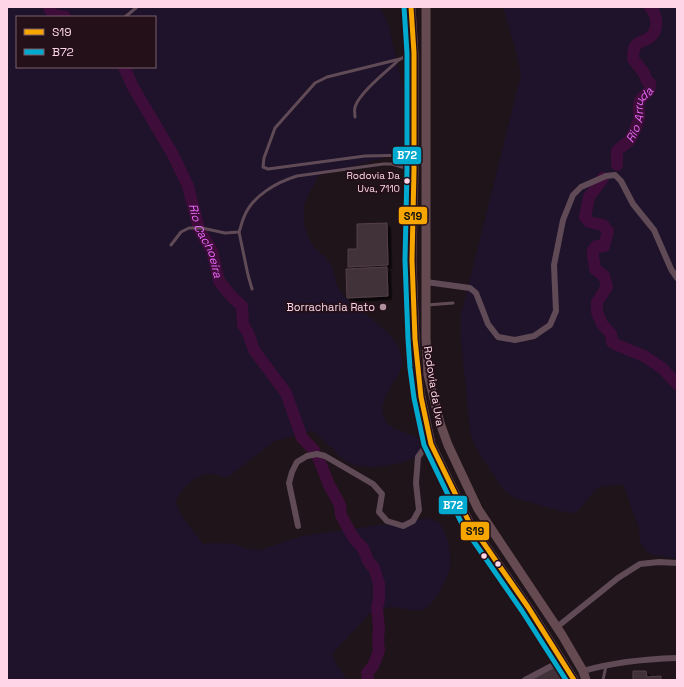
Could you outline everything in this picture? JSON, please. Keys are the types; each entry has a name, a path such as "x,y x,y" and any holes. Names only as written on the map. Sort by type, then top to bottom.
{"main road":[{"name":"Rodovia da Uva","path":"411,7 414,53 412,260 417,368 421,397 431,444 469,522 563,660 574,680"},
{"name":"Rodovia da Uva","path":"426,7 425,305 428,375 440,423 448,445 478,509 557,626 584,676"}],"street":[{"path":"426,282 470,288 476,293 488,324 498,337 515,340 534,336 550,325 556,310 554,265 563,220 573,195 581,187 606,176 615,175 621,181 633,204 654,230 671,269 677,278"},
{"path":"298,526 289,483 297,462 307,456 317,454 325,456 373,484 382,494 379,512 387,521 403,526 413,521 418,510 416,483 418,457 423,450 431,444"},
{"path":"557,626 618,578 640,564 659,562 677,563"},
{"path":"584,676 606,664 648,659 677,658"},
{"path":"525,680 563,660"}],"lane":[{"path":"126,16 137,7"},
{"path":"414,53 400,59 327,77 315,83 275,128 264,158 263,167 268,169 365,156 414,155"},
{"path":"354,116 354,107 363,94 400,59"},
{"path":"252,289 248,276 240,232 244,216 262,193 285,179 297,176 383,164 392,164 414,170"},
{"path":"171,246 181,232 189,228 202,228 225,233 240,232"},
{"path":"425,305 453,303"},
{"path":"603,680 606,664"}],"shaded area":[{"path":"7,7 379,7 385,16 389,26 407,106 411,136 410,144 395,155 319,175 304,204 304,223 307,235 315,248 327,259 332,267 337,285 341,292 350,302 391,336 400,350 402,359 401,368 384,400 384,417 390,426 414,436 423,447 416,458 408,461 389,465 369,467 360,466 351,464 344,460 312,431 275,441 228,477 208,474 196,478 186,486 176,501 180,513 203,544 235,544 248,549 260,550 302,536 430,518 439,523 448,541 451,561 449,572 439,593 429,606 422,610 393,607 373,610 332,654 346,680 7,680"},
{"path":"503,7 677,7 677,559 654,555 647,552 640,542 639,529 623,484 599,487 576,512 568,513 514,498 502,488 473,441 470,430 461,338 461,315 521,74"}],"building":[{"path":"387,223 388,265 348,267 348,249 357,249 357,224"},
{"path":"387,267 388,296 347,298 346,269"},
{"path":"554,667 561,680 532,680"},
{"path":"633,671 646,671 647,677 661,676 661,680 633,680"}],"waterway":[{"name":"Rio Cachoeira","path":"49,7 53,15 59,16"},
{"name":"Rio Arruda","path":"617,165 617,151 632,137 639,118 639,102 648,92 650,87 650,83 647,81 644,73 633,59 634,49 637,44 649,38 656,27 655,15 650,7"},
{"name":"Rio Cachoeira","path":"124,68 133,87 172,153 188,186 199,229 212,251 219,281 231,296 242,306 243,325 248,333 254,350 286,393 302,438 314,450"},
{"name":"Rio Arruda","path":"603,178 589,197 585,217 589,222 603,225 608,231 604,246 596,246 593,250 595,269 604,276 607,287 597,302 597,312 602,324 611,334 612,342 644,356 662,368 677,384"},
{"name":"Rio Cachoeira","path":"318,457 329,485 340,505 341,515 350,532 363,548 368,561 374,568 379,584 379,599 377,608 379,651 373,666 367,673 368,680"}],"transit line":[{"name":"B72","path":"404,7 407,53 405,260 408,339 414,398 424,445 463,526 522,611 566,680"},
{"name":"S19","path":"411,7 414,53 412,260 415,339 421,397 431,444 469,522 528,607 574,680"}],"place":[{"name":"Rodovia Da Uva, 7110","path":"407,181"},
{"name":"Borracharia Rato","path":"383,307"}]}
